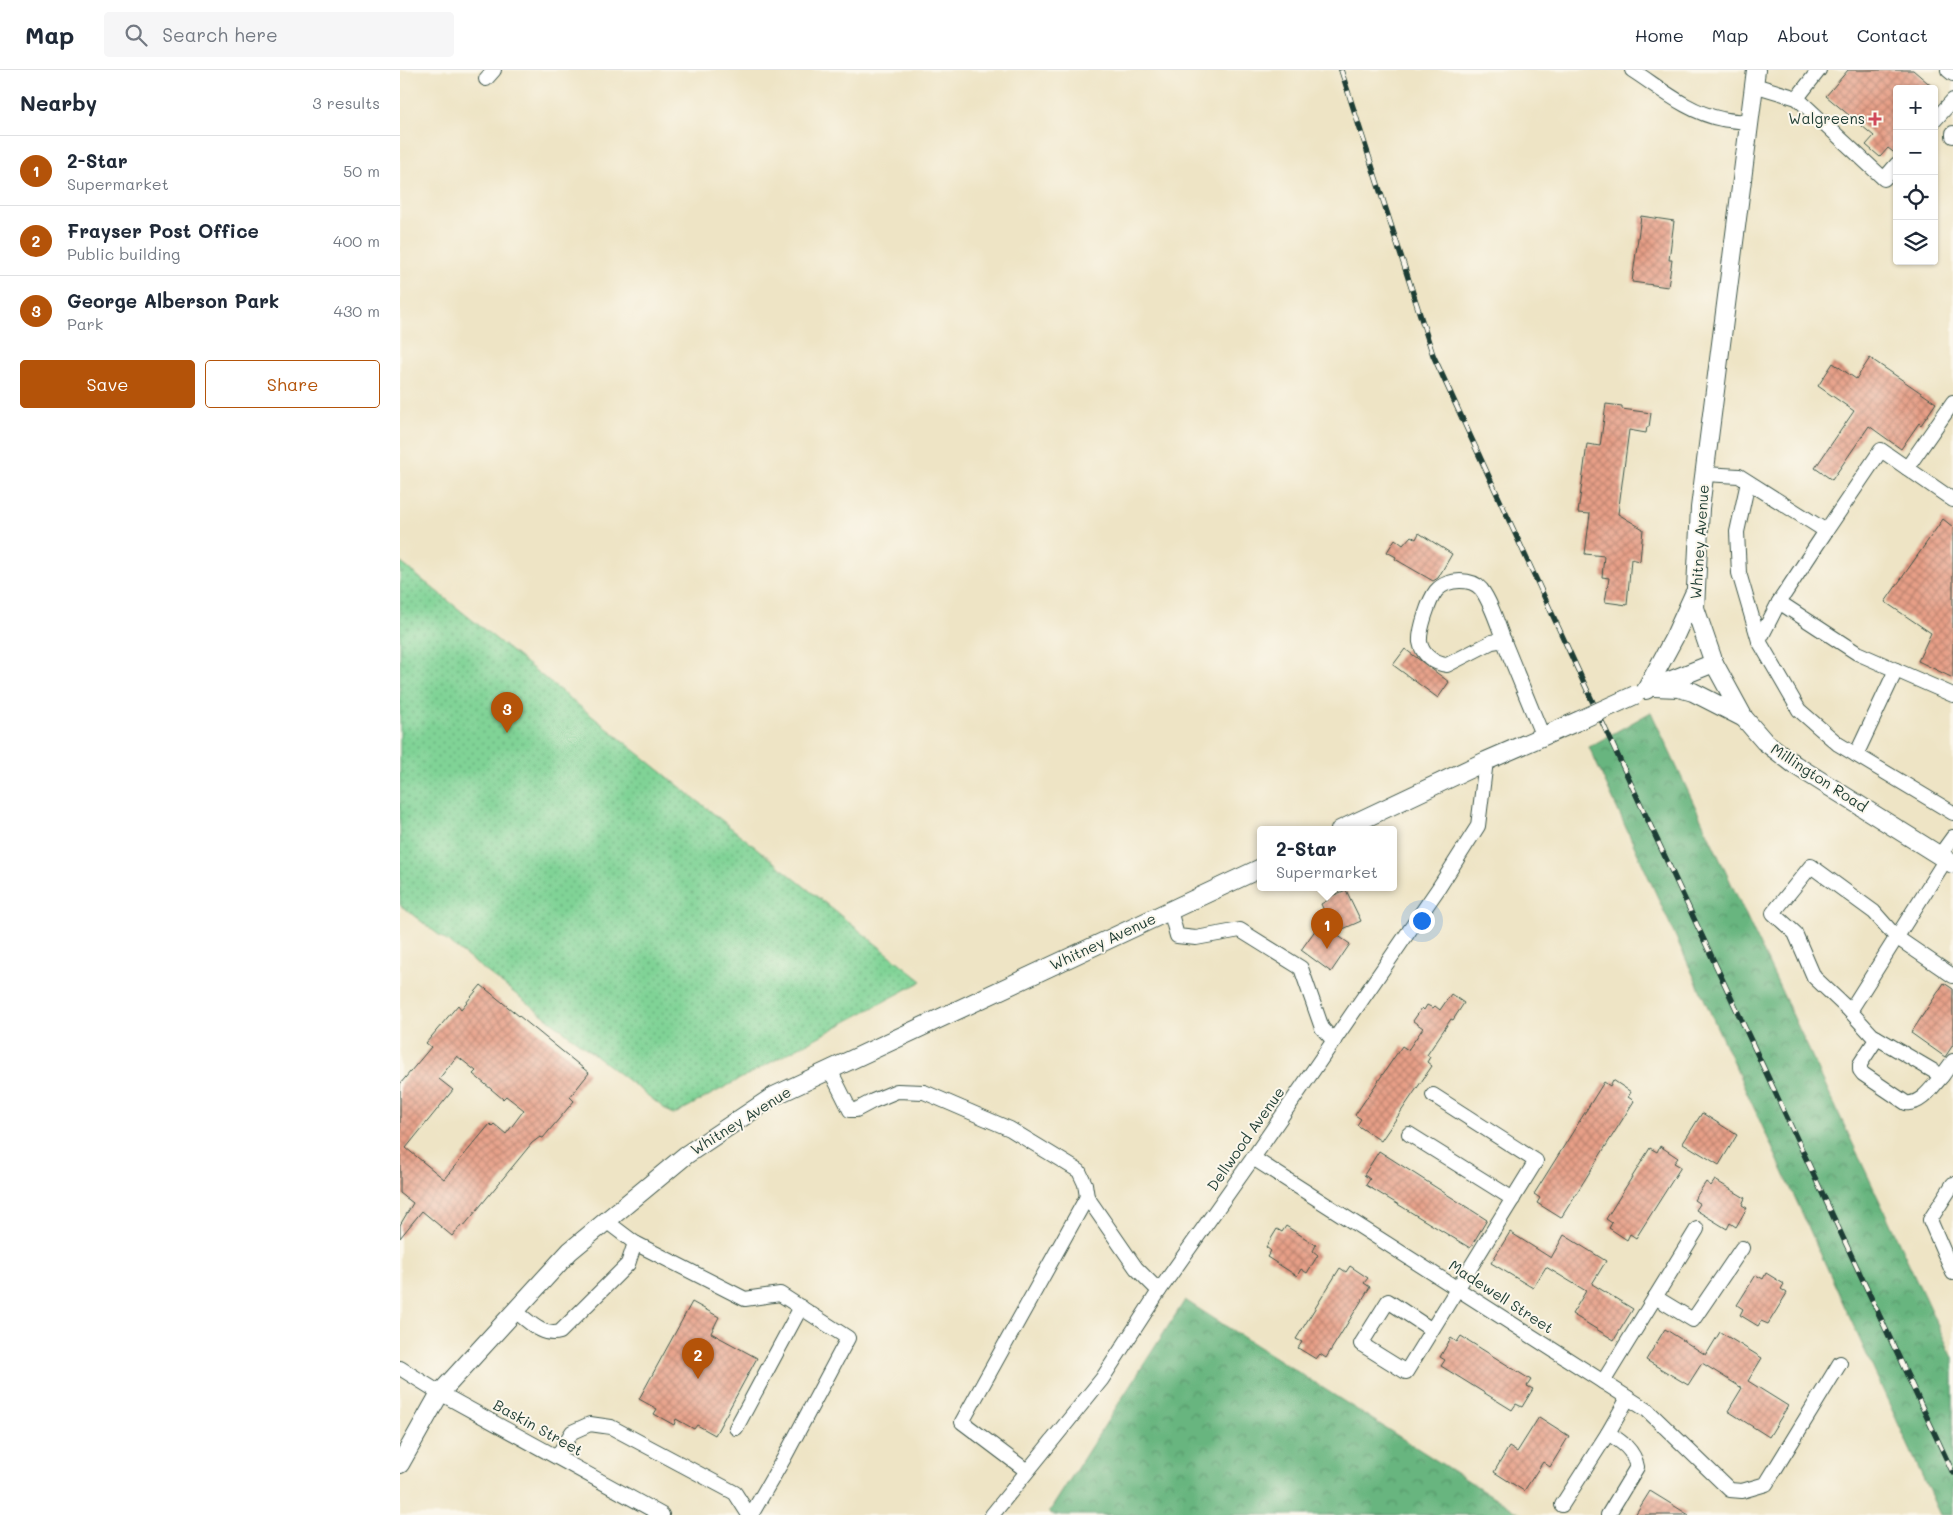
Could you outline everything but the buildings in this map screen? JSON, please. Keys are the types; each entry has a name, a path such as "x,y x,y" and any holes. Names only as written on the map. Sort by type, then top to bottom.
{"main road":[{"name":"Whitney Avenue","path":"1714,663 1695,608 1700,508 1755,77"},
{"path":"1645,691 1674,638 1696,589"},
{"path":"1348,826 1486,761 1645,691 1714,663"},
{"name":"Millington Road","path":"1714,663 1744,718 1764,742 1795,765 1946,859"},
{"path":"1645,691 1679,688 1693,692 1744,718"},
{"name":"Whitney Avenue","path":"400,1464 440,1394 570,1251 686,1155 774,1096 1257,870"}],"street":[{"path":"1632,70 1703,114 1721,119 1749,122"},
{"path":"1796,98 1819,70"},
{"path":"1948,70 1953,74"},
{"path":"1755,77 1796,98 1884,179 1893,169"},
{"path":"1938,117 1953,100"},
{"path":"1907,468 1953,402"},
{"path":"1760,641 1779,602 1881,450 1953,500"},
{"path":"1704,474 1739,476 1826,531"},
{"path":"1748,482 1738,532 1738,573 1760,641 1799,710 1838,744 1953,813"},
{"path":"1504,640 1492,642 1447,665 1430,659 1420,642 1428,606 1436,591 1444,585 1455,581 1468,581 1480,589 1504,640 1543,737"},
{"path":"1779,602 1858,653 1953,695"},
{"path":"1856,755 1896,670"},
{"name":"Dellwood Avenue","path":"992,1515 1102,1379 1159,1291 1254,1158 1438,889 1478,826 1486,761"},
{"path":"1850,1010 1946,859 1953,837"},
{"path":"1942,1076 1872,1035 1850,1010 1814,977 1795,933 1773,913 1811,866 1874,912 1896,937 1953,976"},
{"path":"1170,910 1177,936 1196,938 1240,930 1300,968 1322,1028 1334,1041"},
{"path":"1877,1038 1860,1064 1860,1070 1906,1104 1912,1104 1919,1100 1942,1076 1953,1061"},
{"path":"830,1070 850,1110 856,1110 896,1091 924,1092 1010,1129 1078,1171 1085,1184 1087,1197 1136,1268 1159,1291"},
{"path":"1432,1330 1388,1301 1361,1344 1406,1372 1458,1289 1536,1160 1433,1095"},
{"path":"1409,1134 1513,1199"},
{"name":"Madewell Street","path":"1254,1158 1647,1410 1730,1490 1742,1491 1766,1484 1840,1363"},
{"path":"1953,1184 1930,1220 1953,1273"},
{"path":"1027,1471 962,1422 1087,1197"},
{"path":"557,1457 572,1432 590,1424 611,1427 735,1493 750,1515 784,1458 848,1338 780,1294 745,1299 635,1243 606,1221"},
{"path":"1603,1382 1697,1229"},
{"path":"515,1311 544,1332 553,1334 560,1332 628,1264 635,1243"},
{"path":"1655,1297 1693,1320 1742,1248"},
{"path":"736,1428 801,1307"},
{"name":"Baskin Street","path":"400,1368 440,1394 662,1515"},
{"path":"1562,1505 1628,1398"},
{"path":"1608,1433 1629,1448 1635,1459 1636,1467 1608,1515"}],"green space":[{"path":"400,562 922,981 673,1115 400,905"},
{"path":"1651,712 1953,1358 1953,1515 1940,1515 1589,747"},
{"path":"1185,1300 1522,1515 1054,1515 1049,1512"}],"railway":[{"path":"1341,70 1433,355 1589,694 1953,1473"}],"place":[{"name":"Walgreens","path":"1875,119"},
{"name":"George Alberson Park","path":"507,733"},
{"name":"2-Star","path":"1327,949"},
{"name":"Frayser Post Office","path":"698,1379"}]}
